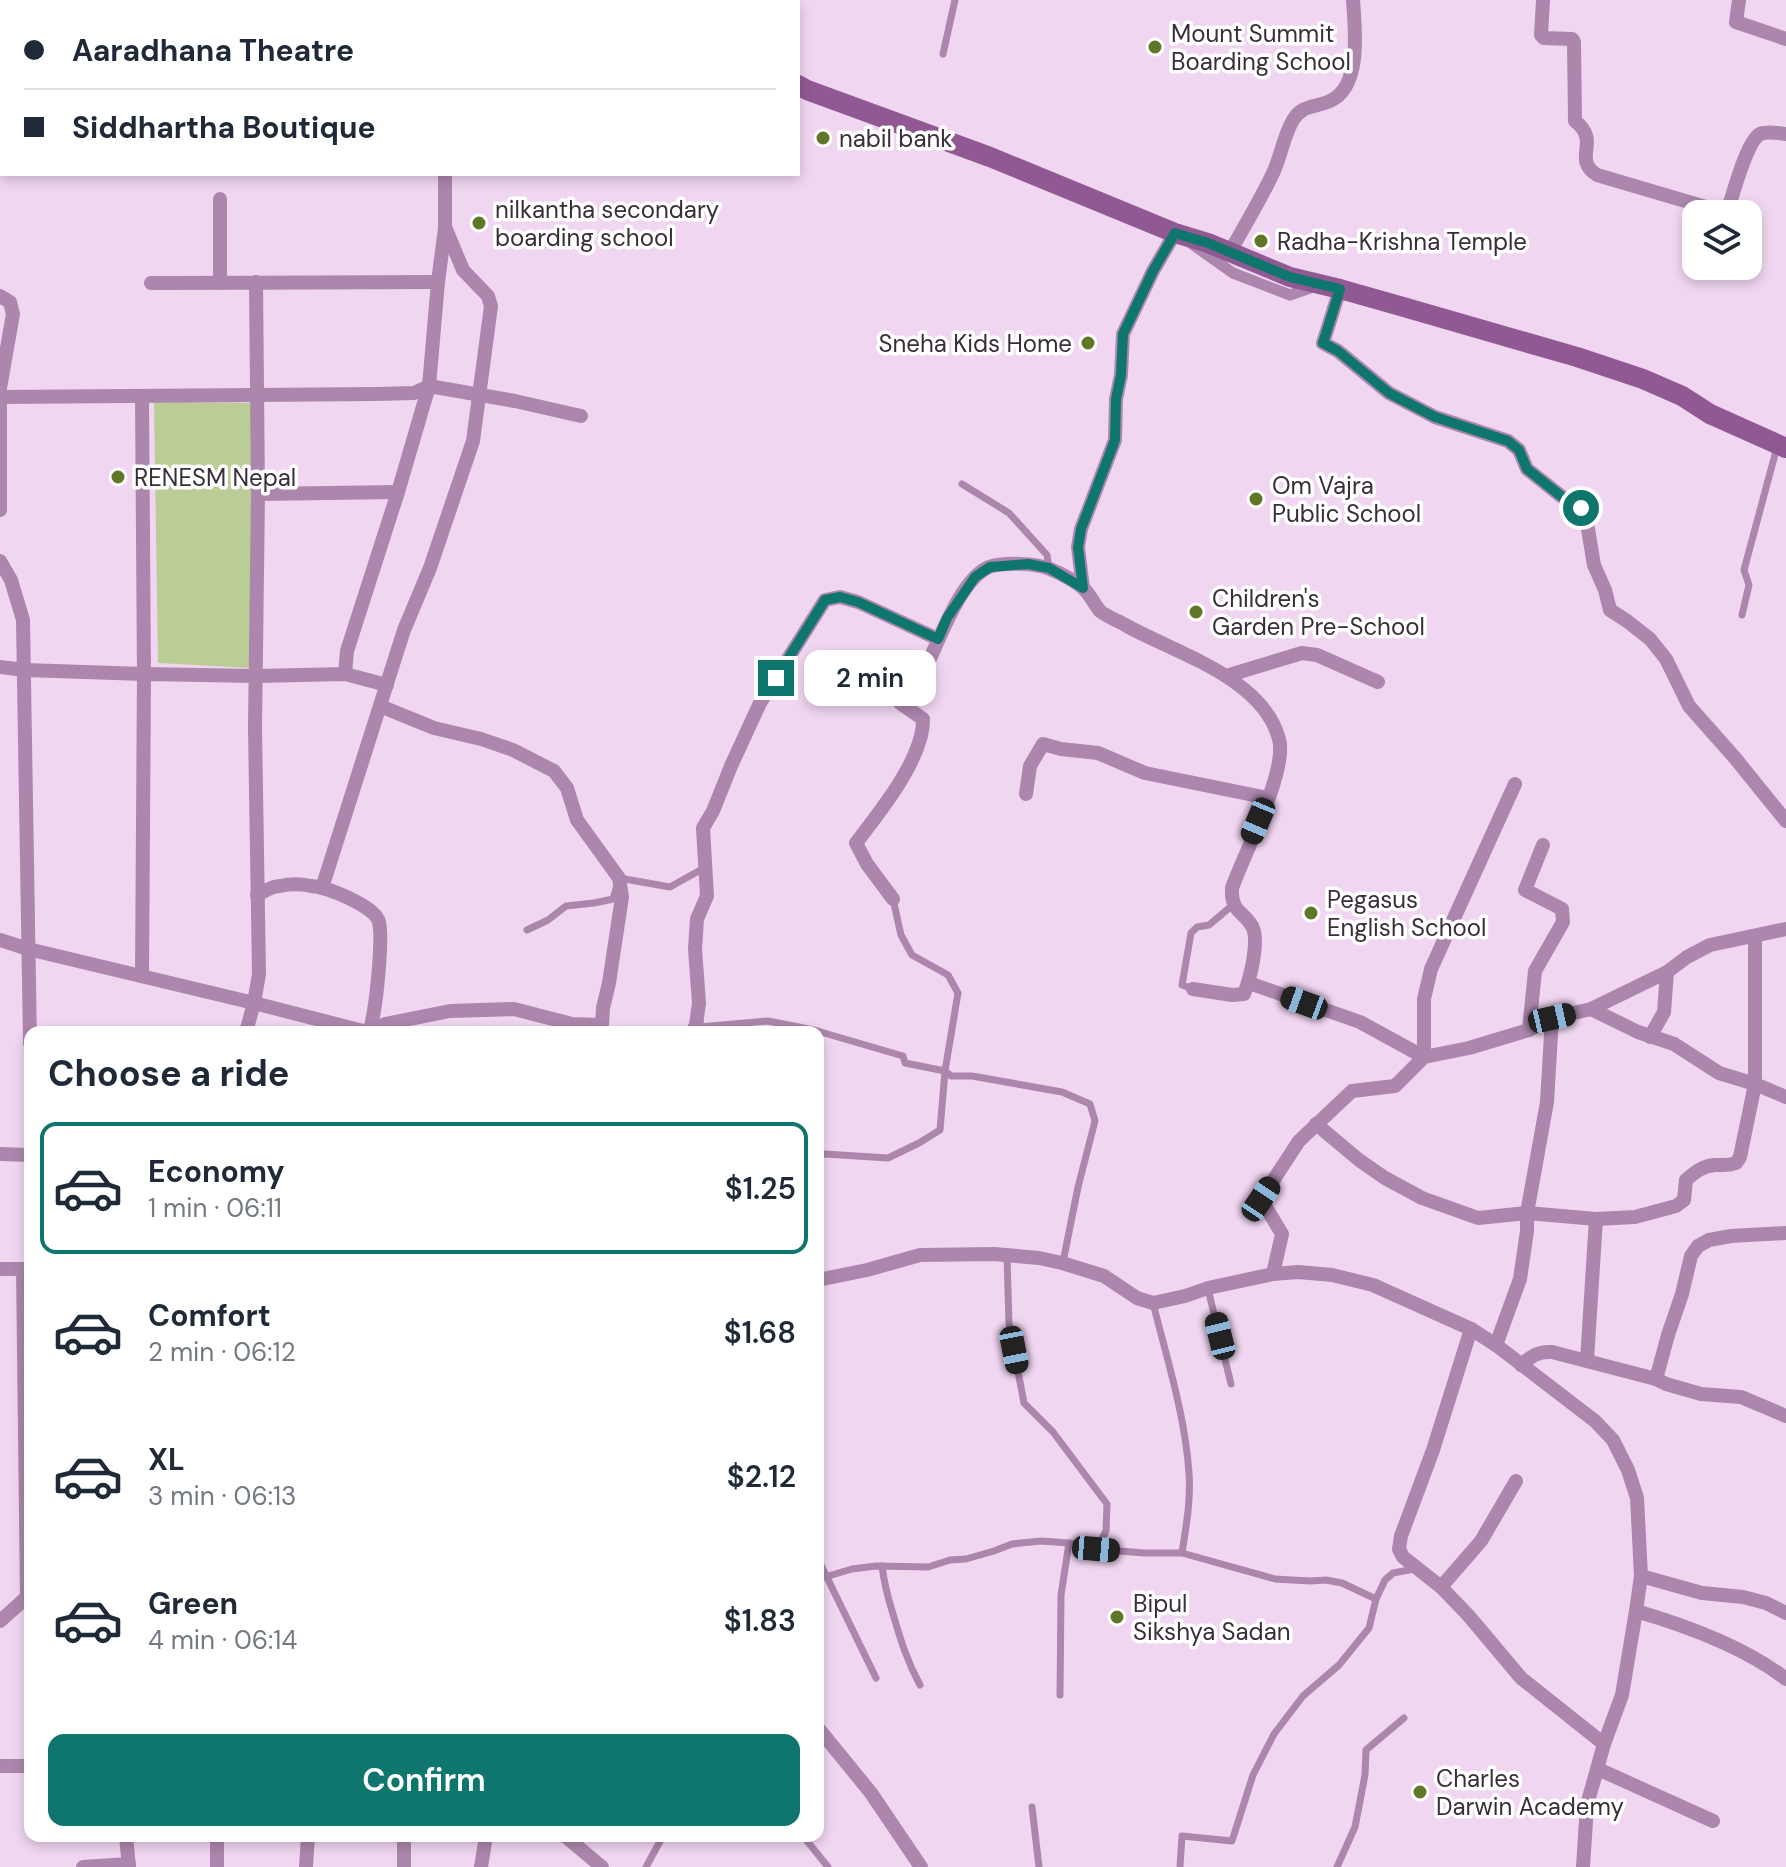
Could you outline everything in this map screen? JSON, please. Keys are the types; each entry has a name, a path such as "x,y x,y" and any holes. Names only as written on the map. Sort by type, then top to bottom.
{"main road":[{"path":"800,86 1003,162 1270,270 1577,357 1643,379 1682,396 1710,414 1782,446"}],"street":[{"path":"1230,252 1274,171 1293,120 1303,108 1331,101 1347,86 1356,40 1353,0"},
{"path":"1543,0 1541,35 1544,38 1572,39 1574,42 1575,121 1588,137 1586,161 1589,169 1597,175 1725,210 1755,137 1762,133 1786,134"},
{"path":"1739,0 1736,22 1786,39"},
{"path":"345,674 347,651 429,386 445,227 445,176"},
{"path":"220,199 220,283"},
{"path":"322,888 404,630 430,568 473,441 491,306 488,296 463,270 445,227"},
{"path":"1083,588 1078,547 1081,529 1115,440 1123,334 1175,233 1233,273 1290,295 1330,286 1323,343 1338,351 1389,393 1435,417 1508,441 1519,450 1527,469 1581,508 1586,517 1594,565 1610,610 1650,639 1666,659 1689,706 1786,821"},
{"path":"248,1026 259,974 255,728 258,494 256,282"},
{"path":"151,283 438,282"},
{"path":"0,296 10,302 13,314 0,388 0,510"},
{"path":"0,397 414,393 429,386 581,416"},
{"path":"142,397 142,976"},
{"path":"258,494 398,492"},
{"path":"0,561 11,580 23,620 30,1026"},
{"path":"893,899 856,843 905,774 921,735 923,719 900,703 924,671 947,618 975,577 990,567 1028,564 1049,568 1083,588 1101,611 1213,666 1261,707 1280,741 1279,768 1232,888 1234,904 1252,926 1256,939 1249,983 1244,994 1193,989"},
{"path":"695,1026 699,1003 695,949 697,919 707,896 703,828 760,703 825,600 840,597 858,602 938,639"},
{"path":"1226,676 1302,653 1317,655 1378,682"},
{"path":"0,667 144,674 345,674 387,685"},
{"path":"380,706 434,728 513,750 554,771 567,788 577,820 619,878 622,897 602,1025 572,1024 514,1009 450,1011 381,1026"},
{"path":"1026,794 1030,766 1043,744 1098,753 1145,773 1268,798"},
{"path":"1424,1057 1424,999 1431,969 1515,784"},
{"path":"1529,1030 1535,971 1563,922 1562,909 1525,890 1543,845"},
{"path":"257,895 277,886 312,886 363,905 375,914 379,922 379,948 372,1026"},
{"path":"1273,1274 1282,1234 1261,1199 1299,1141 1352,1091 1395,1086 1424,1057 1469,1048 1529,1030 1552,1018 1591,1009 1667,972 1710,945 1786,929"},
{"path":"1316,1124 1385,1178 1422,1198 1478,1218 1527,1213 1596,1219 1635,1217 1676,1206 1684,1200 1686,1180 1694,1173 1714,1164 1727,1166 1736,1163 1740,1157 1755,1084 1755,936"},
{"path":"0,940 345,1026"},
{"path":"1650,1037 1664,1012 1667,972"},
{"path":"1249,983 1360,1022 1424,1057"},
{"path":"1591,1009 1650,1037 1674,1044 1719,1073 1786,1097"},
{"path":"1496,1345 1520,1279 1527,1213 1547,1102 1552,1018"},
{"path":"0,1154 24,1155"},
{"path":"1587,1360 1596,1219"},
{"path":"1656,1379 1691,1256 1698,1246 1709,1240 1731,1236 1786,1233"},
{"path":"824,1279 920,1255 994,1254 1062,1263 1104,1276 1137,1298 1153,1303 1273,1274 1298,1272 1332,1275 1373,1285 1471,1329 1595,1421 1613,1440 1637,1498 1641,1576 1622,1695 1587,1805 1583,1867"},
{"path":"0,1269 24,1269"},
{"path":"1471,1329 1399,1549 1403,1557 1441,1587 1468,1615 1521,1678 1604,1744"},
{"path":"1521,1365 1533,1354 1552,1352 1701,1394 1741,1397 1786,1416"},
{"path":"1441,1587 1481,1541 1516,1481"},
{"path":"1641,1576 1702,1593 1743,1597 1786,1613"},
{"path":"0,1621 24,1602"},
{"path":"1636,1611 1662,1618 1725,1644 1769,1666 1786,1679"},
{"path":"824,1735 871,1793 921,1867"},
{"path":"0,1766 24,1766"},
{"path":"1598,1769 1713,1821"},
{"path":"83,1867 129,1865 127,1842"},
{"path":"217,1842 217,1867"},
{"path":"306,1867 308,1842"},
{"path":"404,1842 404,1867"},
{"path":"481,1867 485,1842"},
{"path":"572,1842 602,1867"},
{"path":"578,1848 579,1867"}],"lane":[{"path":"943,54 955,0"},
{"path":"1742,615 1749,585 1744,570 1782,446"},
{"path":"962,484 1009,513 1047,555 1049,568"},
{"path":"527,930 548,920 566,906 613,899 619,878 670,887 704,868"},
{"path":"824,1154 888,1158 940,1130 945,1071 958,993 948,975 912,955 901,935 893,899"},
{"path":"1193,989 1182,985 1191,933 1197,927 1209,925 1234,904"},
{"path":"699,1003 700,1026"},
{"path":"711,1026 768,1021 794,1026"},
{"path":"824,1033 903,1056 905,1063 945,1071 951,1076 972,1076 1062,1092 1090,1104 1095,1121 1062,1263"},
{"path":"1007,1256 1009,1324 1024,1403 1053,1432 1107,1504 1106,1531 1096,1549"},
{"path":"1208,1288 1231,1384"},
{"path":"1153,1303 1182,1416 1189,1474 1189,1508 1182,1553"},
{"path":"824,1577 852,1569 928,1567 1012,1544 1041,1541 1096,1549 1182,1553 1275,1579 1342,1583 1376,1599"},
{"path":"1060,1695 1061,1595 1069,1543"},
{"path":"882,1566 884,1587 905,1654 920,1685"},
{"path":"1180,1867 1182,1836 1232,1841 1253,1775 1274,1734 1303,1696 1339,1665 1359,1642 1369,1628 1376,1599 1385,1580 1393,1573 1417,1568"},
{"path":"824,1582 876,1678"},
{"path":"1337,1867 1355,1827 1365,1775 1366,1750 1404,1718"},
{"path":"1032,1807 1039,1867"},
{"path":"646,1867 660,1842"},
{"path":"808,1842 828,1867"}],"green space":[{"path":"154,402 254,403 249,668 158,663"}],"place":[{"name":"Mount Summit Boarding School","path":"1155,47"},
{"name":"nabil bank","path":"823,138"},
{"name":"nilkantha secondary boarding school","path":"479,223"},
{"name":"Radha-Krishna Temple","path":"1261,241"},
{"name":"Sneha Kids Home","path":"1088,343"},
{"name":"RENESM Nepal","path":"118,477"},
{"name":"Om Vajra Public School","path":"1256,499"},
{"name":"Children's Garden Pre-School","path":"1196,612"},
{"name":"Pegasus English School","path":"1311,913"},
{"name":"Bipul Sikshya Sadan","path":"1117,1617"},
{"name":"Charles Darwin Academy","path":"1420,1792"}],"route":[{"path":"776,678 825,600 840,597 858,602 938,639 947,618 975,577 990,567 1028,564 1049,568 1083,588 1078,547 1081,529 1115,440 1123,334 1175,233 1208,243 1290,277 1340,289 1323,343 1338,351 1389,393 1435,417 1508,441 1519,450 1527,469 1581,508"}]}
